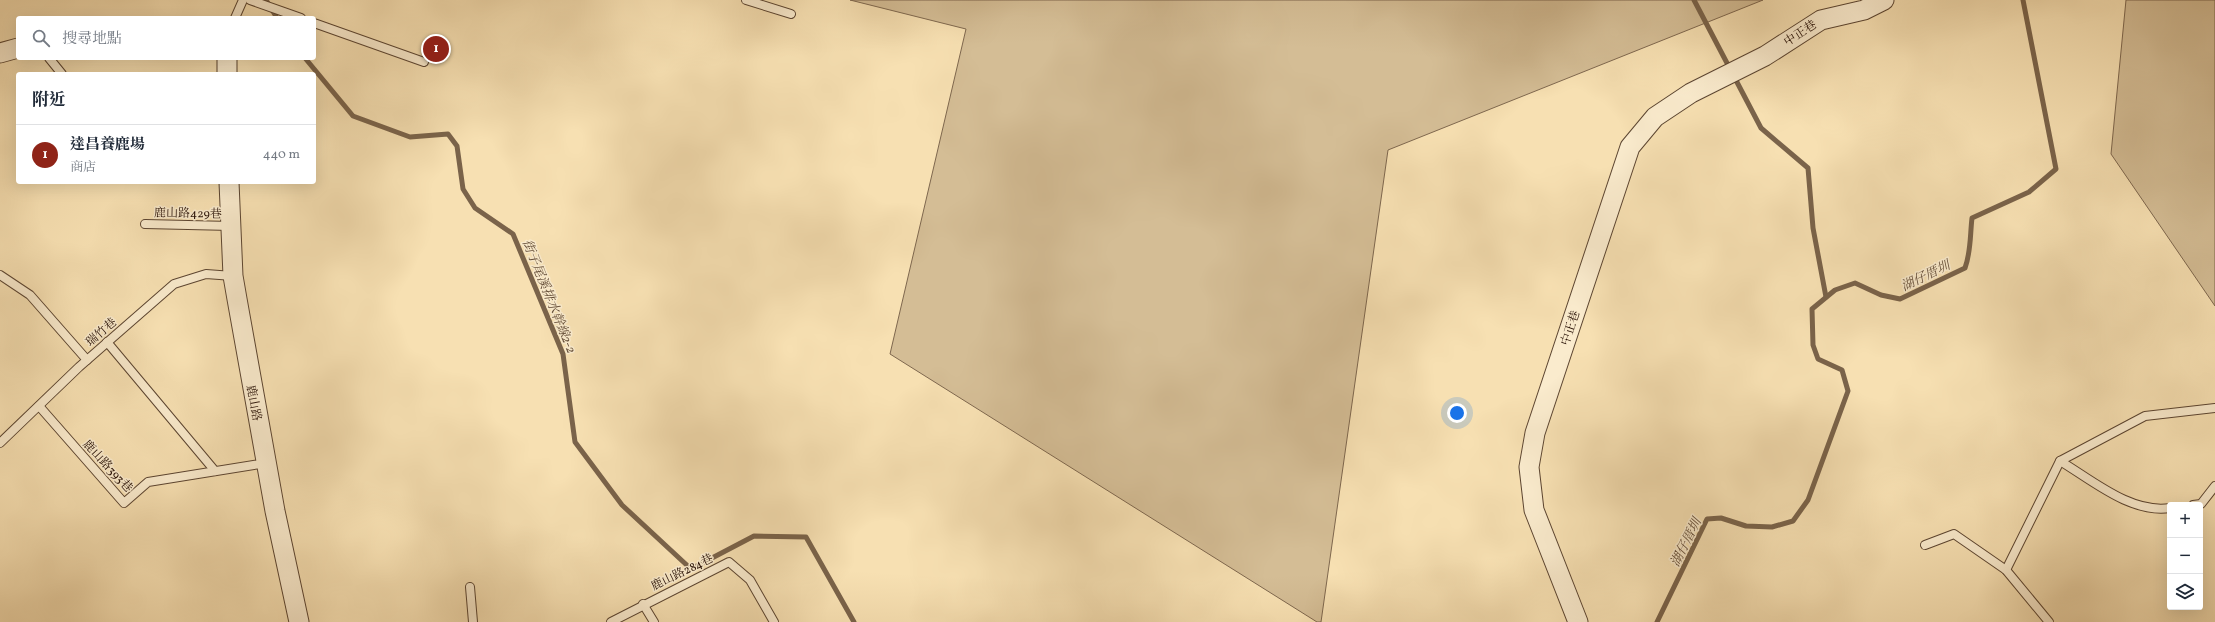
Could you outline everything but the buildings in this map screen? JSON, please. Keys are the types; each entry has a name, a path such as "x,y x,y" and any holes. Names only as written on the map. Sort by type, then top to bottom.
{"street":[{"name":"中正巷","path":"1578,622 1534,510 1529,467 1535,433 1630,147 1655,117 1690,93 1765,56 1821,20 1864,10 1884,0"},
{"path":"0,53 16,49"},
{"path":"227,60 227,72"},
{"name":"鹿山路","path":"229,184 233,276 250,383 299,622"}],"lane":[{"path":"236,16 243,0"},
{"path":"250,0 295,16"},
{"path":"746,0 791,14"},
{"path":"316,24 424,62"},
{"path":"50,60 60,72"},
{"name":"鹿山路429巷","path":"145,224 231,226"},
{"name":"瑞竹巷","path":"0,443 87,360 174,284 206,274 233,276"},
{"path":"0,275 30,295 87,360"},
{"path":"107,342 215,471"},
{"name":"鹿山路393巷","path":"39,406 124,503 148,482 266,463"},
{"path":"2006,570 2060,461 2145,416 2215,408"},
{"path":"2060,461 2132,505 2159,510 2167,509"},
{"path":"2203,502 2215,486"},
{"path":"1925,545 1954,534 2006,570 2049,622"},
{"name":"鹿山路284巷","path":"611,622 643,604 729,562 750,580 774,622"},
{"path":"470,587 473,622"},
{"name":"鹿山路284巷","path":"643,604 654,622"}],"shaded area":[{"path":"850,0 1763,0 1388,150 1321,622 1317,622 890,354 966,29"},
{"path":"2126,0 2215,0 2215,306 2111,154"}],"waterway":[{"name":"街子尾溪排水幹線2-2","path":"266,0 276,16"},
{"path":"1694,0 1761,128 1808,168 1813,228 1826,297"},
{"name":"湖仔厝圳","path":"1657,622 1707,519 1721,518 1746,526 1772,527 1793,521 1808,500 1848,391 1842,370 1818,359 1813,345 1812,309 1835,290 1855,283 1881,295 1900,299 1965,268 1969,250 1972,218 2029,192 2056,169 2023,0"},
{"name":"街子尾溪排水幹線2-2","path":"307,60 353,116 410,137 448,134 457,146 463,189 475,208 513,234 563,354 575,442 622,505 691,569 754,536 806,537 854,622"}],"place":[{"name":"達昌養鹿場","path":"436,49"}]}
